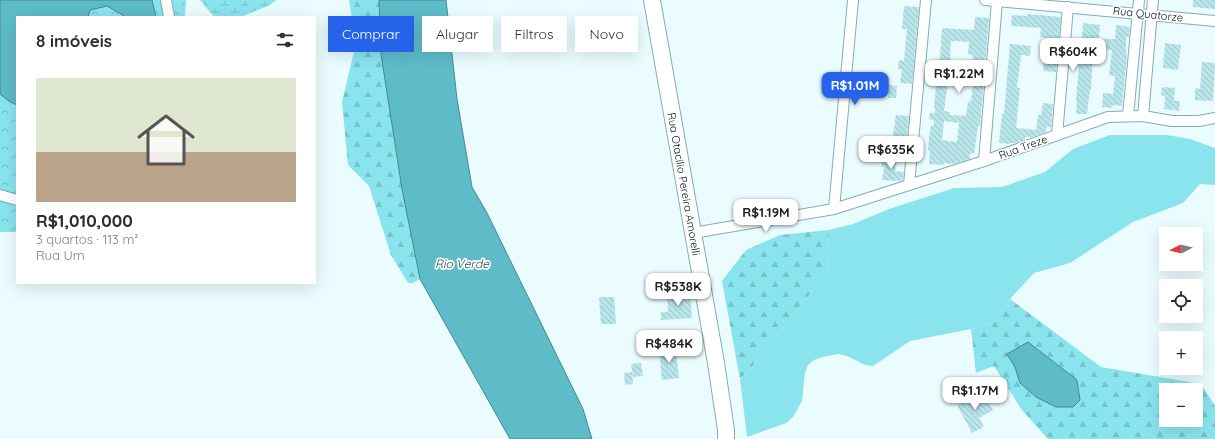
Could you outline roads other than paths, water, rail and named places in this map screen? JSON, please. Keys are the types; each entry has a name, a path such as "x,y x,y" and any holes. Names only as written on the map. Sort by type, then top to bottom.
{"main road":[{"name":"Rua Otacilio Pereira Amorelli","path":"652,0 716,363 726,439"}],"street":[{"path":"166,0 169,16"},
{"path":"834,209 853,0"},
{"path":"909,185 926,0"},
{"name":"Rua Quatorze","path":"985,0 1215,21"},
{"path":"1128,116 1140,0"},
{"path":"1143,116 1153,0"},
{"path":"984,161 997,1"},
{"path":"1057,135 1068,7"},
{"name":"Rua Treze","path":"693,233 834,209 984,161 1108,117 1143,116 1172,121 1199,121 1215,118"},
{"path":"0,195 16,200"}],"water":[{"path":"0,0 152,0 156,16 124,16 107,6 90,10 88,16 16,16 16,104 0,94"},
{"name":"Rio Verde","path":"379,0 446,0 448,16 422,16 422,52 452,52 457,99 472,187 487,213 583,409 592,439 510,439 420,279 402,189 381,52 414,52 414,16 380,16"},
{"path":"1028,342 1077,380 1080,400 1073,407 1056,407 1036,397 1020,383 1015,367 1007,354"}]}
